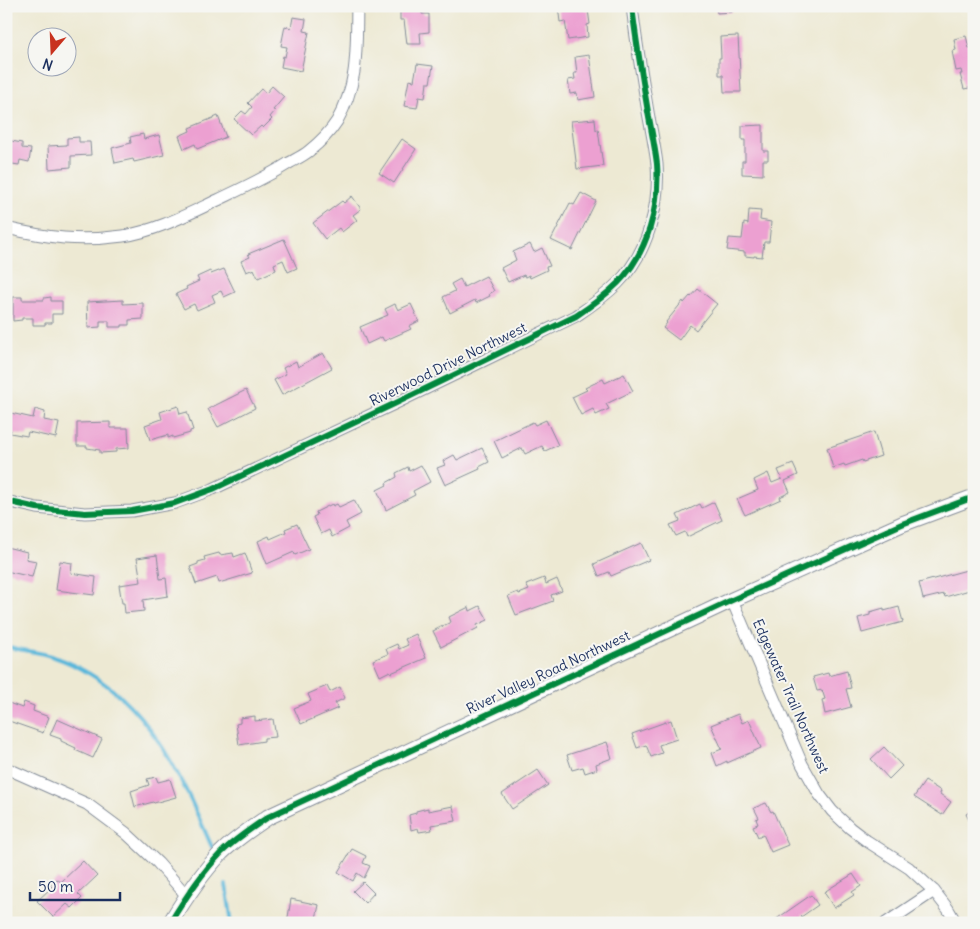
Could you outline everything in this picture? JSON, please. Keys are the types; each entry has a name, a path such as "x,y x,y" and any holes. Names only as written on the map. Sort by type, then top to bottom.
{"street":[{"path":"6,228 60,238 89,239 125,236 165,225 266,177 308,152 324,138 347,102 353,82 356,60 357,6"},
{"name":"Riverwood Drive Northwest","path":"6,500 37,508 85,513 132,511 175,503 213,489 394,404 576,316 596,303 619,282 639,255 652,223 657,190 657,163 635,35 632,6"},
{"name":"River Valley Road Northwest","path":"170,923 203,873 222,852 244,833 268,817 732,600 902,524 974,497"},
{"name":"Edgewater Trail Northwest","path":"732,600 802,764 819,794 832,811 850,828 909,868 934,891 956,923"},
{"path":"6,768 87,804 126,833 158,863 187,896"},
{"path":"886,923 934,891"}],"building":[{"path":"400,6 422,6 422,14 429,14 429,32 420,33 421,44 407,44 404,20 400,20"},
{"path":"558,6 584,6 585,11 588,10 590,24 587,25 588,37 568,40 565,21 560,22"},
{"path":"716,6 732,6 732,12 717,13"},
{"path":"293,17 306,19 304,31 309,32 301,71 281,67 287,47 281,46 285,26 291,28"},
{"path":"738,36 741,92 724,92 723,75 719,75 719,58 721,58 720,37"},
{"path":"966,36 969,48 974,47 974,87 964,89 960,74 962,74 961,70 956,71 952,51 956,50 954,39"},
{"path":"589,55 595,97 578,100 577,93 570,94 568,80 575,79 574,73 577,73 575,57"},
{"path":"417,64 433,66 430,83 427,83 425,98 419,97 417,108 404,106 409,80 414,81"},
{"path":"272,86 284,97 273,110 275,111 270,117 272,119 263,128 261,126 251,135 234,119 242,111 246,114 252,107 248,103 261,89 266,93"},
{"path":"218,116 226,137 197,149 195,144 184,149 179,136 190,131 189,128"},
{"path":"595,119 603,166 577,169 571,121"},
{"path":"763,125 763,151 768,151 768,160 763,160 763,175 742,174 742,161 745,161 745,140 742,140 742,126"},
{"path":"143,134 144,139 159,135 164,155 134,162 133,159 115,163 112,148 131,143 130,137"},
{"path":"79,137 79,142 90,142 91,155 71,156 71,167 49,169 48,146 67,145 67,138"},
{"path":"402,139 416,149 394,183 379,173"},
{"path":"6,140 22,143 22,148 31,149 29,162 20,160 19,165 6,163"},
{"path":"971,165 974,165 974,187 970,172 972,171"},
{"path":"581,193 596,201 572,250 551,240 570,203 574,205"},
{"path":"352,196 361,209 353,215 357,220 342,232 339,228 325,239 313,223 342,201 344,203"},
{"path":"749,210 761,211 760,220 771,222 769,242 764,242 762,257 745,256 745,252 727,250 729,238 742,239 744,223 748,224"},
{"path":"284,239 297,268 288,272 283,260 274,264 276,270 258,278 254,269 246,272 241,261 250,257 248,254"},
{"path":"530,244 534,252 542,248 550,266 546,267 547,270 530,278 529,275 525,277 524,275 508,282 501,268 516,260 513,252"},
{"path":"224,269 235,292 224,297 221,291 212,295 215,302 197,310 194,304 184,309 176,294 199,281 197,277 210,271 211,274"},
{"path":"486,276 494,291 489,294 490,296 476,303 475,300 450,313 443,297 455,291 451,284 460,279 464,287"},
{"path":"698,289 717,304 696,330 690,325 679,340 663,328 683,301 684,303"},
{"path":"13,297 22,297 22,300 44,300 44,298 51,297 51,301 62,301 62,314 52,314 52,323 45,323 45,325 33,325 33,318 22,318 22,320 13,321"},
{"path":"123,300 123,304 143,303 143,319 129,320 129,325 122,325 122,327 109,327 109,321 100,321 100,327 88,328 87,302"},
{"path":"395,304 398,310 411,304 419,321 409,326 411,329 384,341 382,337 367,344 360,327 388,315 385,309"},
{"path":"323,353 332,368 282,395 274,380 286,374 283,368 296,361 298,367"},
{"path":"624,374 633,391 606,404 609,409 596,415 593,409 581,415 572,397 603,379 605,383"},
{"path":"246,390 255,408 218,427 208,409"},
{"path":"178,406 180,414 187,412 193,430 190,433 173,438 173,436 168,438 168,435 150,440 145,425 162,419 160,412"},
{"path":"35,409 45,412 44,420 59,423 56,438 28,432 27,436 10,433 11,430 6,429 6,412 33,418"},
{"path":"546,420 558,445 545,451 542,446 525,454 522,448 502,458 494,441 533,422 535,425"},
{"path":"110,422 110,428 128,428 129,448 116,449 116,452 100,453 100,450 87,448 87,446 77,446 77,423"},
{"path":"874,432 881,456 833,468 827,448"},
{"path":"482,448 489,462 479,467 480,469 445,485 437,468 445,465 443,461 454,455 457,460"},
{"path":"793,464 798,475 785,481 790,492 780,497 781,499 745,515 737,499 758,490 754,480 768,473 772,483 782,479 778,470"},
{"path":"421,465 430,482 413,491 415,495 386,510 377,490 397,477 396,473 408,467 409,471"},
{"path":"354,500 361,514 346,522 349,528 332,537 329,530 321,534 313,517 317,515 316,512 332,504 333,506 337,504 339,507"},
{"path":"714,502 722,520 687,537 685,532 676,536 670,525 680,521 677,515 700,504 702,508"},
{"path":"297,524 309,549 295,555 294,552 267,564 258,541 269,536 270,539 286,532 285,529"},
{"path":"641,543 649,560 611,576 609,572 599,576 594,564"},
{"path":"6,547 27,552 26,559 36,561 32,577 6,571"},
{"path":"219,553 220,555 233,553 234,557 245,553 252,573 219,583 217,577 196,584 190,567 205,560 204,557"},
{"path":"157,555 160,579 166,578 168,596 143,600 144,611 125,613 119,585 141,582 137,558"},
{"path":"60,561 72,563 71,573 96,577 94,595 56,590"},
{"path":"974,568 973,589 945,597 944,594 923,599 919,583"},
{"path":"544,578 546,584 557,579 562,591 551,595 553,601 516,615 508,596 529,590 526,585"},
{"path":"480,606 488,620 477,625 478,628 441,647 433,631 451,622 449,617 469,607 470,611"},
{"path":"899,607 903,622 862,633 858,618 870,615 870,612 884,608 884,611"},
{"path":"416,634 426,658 380,676 373,660 388,654 386,649 397,644 399,649 408,645 405,639"},
{"path":"847,671 851,688 846,689 851,707 825,714 822,700 825,699 822,690 817,691 813,677 828,673 829,676"},
{"path":"327,686 330,692 340,687 345,698 335,703 338,708 301,724 294,708 311,701 308,694"},
{"path":"6,702 22,708 24,702 34,706 33,711 49,717 43,733 6,720"},
{"path":"738,714 742,723 749,720 761,748 717,766 712,753 722,749 711,725"},
{"path":"255,716 255,721 273,719 276,737 264,738 264,741 239,745 236,724 240,723 240,718"},
{"path":"57,719 102,739 93,758 75,750 76,748 61,741 61,739 50,735"},
{"path":"671,720 677,739 659,745 662,753 651,757 646,745 637,748 632,734"},
{"path":"607,742 612,758 596,764 597,769 585,773 583,767 572,770 567,755"},
{"path":"884,747 902,766 889,779 871,759"},
{"path":"538,770 548,785 512,809 502,794"},
{"path":"156,777 158,782 170,779 176,797 135,807 131,791 149,785 147,779"},
{"path":"925,781 941,791 940,794 951,802 942,815 914,797"},
{"path":"766,803 771,812 773,811 788,845 771,852 763,834 758,837 753,826 758,824 756,819 759,818 754,808"},
{"path":"453,806 456,821 431,825 432,830 419,832 418,828 411,830 409,815 416,813 416,811 428,808 428,811"},
{"path":"974,809 974,830 966,814"},
{"path":"352,849 366,856 363,863 370,866 364,878 357,873 353,881 338,872"},
{"path":"83,861 97,876 78,894 82,898 72,908 67,904 53,917 37,901 52,887 50,885 57,879 61,882"},
{"path":"853,874 861,886 852,892 854,895 834,908 824,892"},
{"path":"363,882 374,893 365,903 353,891"},
{"path":"811,895 818,905 801,917 805,923 777,923 775,920"},
{"path":"291,899 319,905 315,923 287,923"}],"waterway":[{"path":"6,646 44,654 71,664 104,683 126,701 145,722 161,745 188,795 212,847"},
{"path":"226,885 232,923"}],"cycle path":[{"path":"6,501 37,508 85,513 132,511 175,503 213,489 394,404 576,316 603,297 618,283 637,258 650,228 656,196 657,164 632,6"},
{"path":"170,923 194,886 221,853 238,838 268,817 732,600 902,524 974,497"}]}
